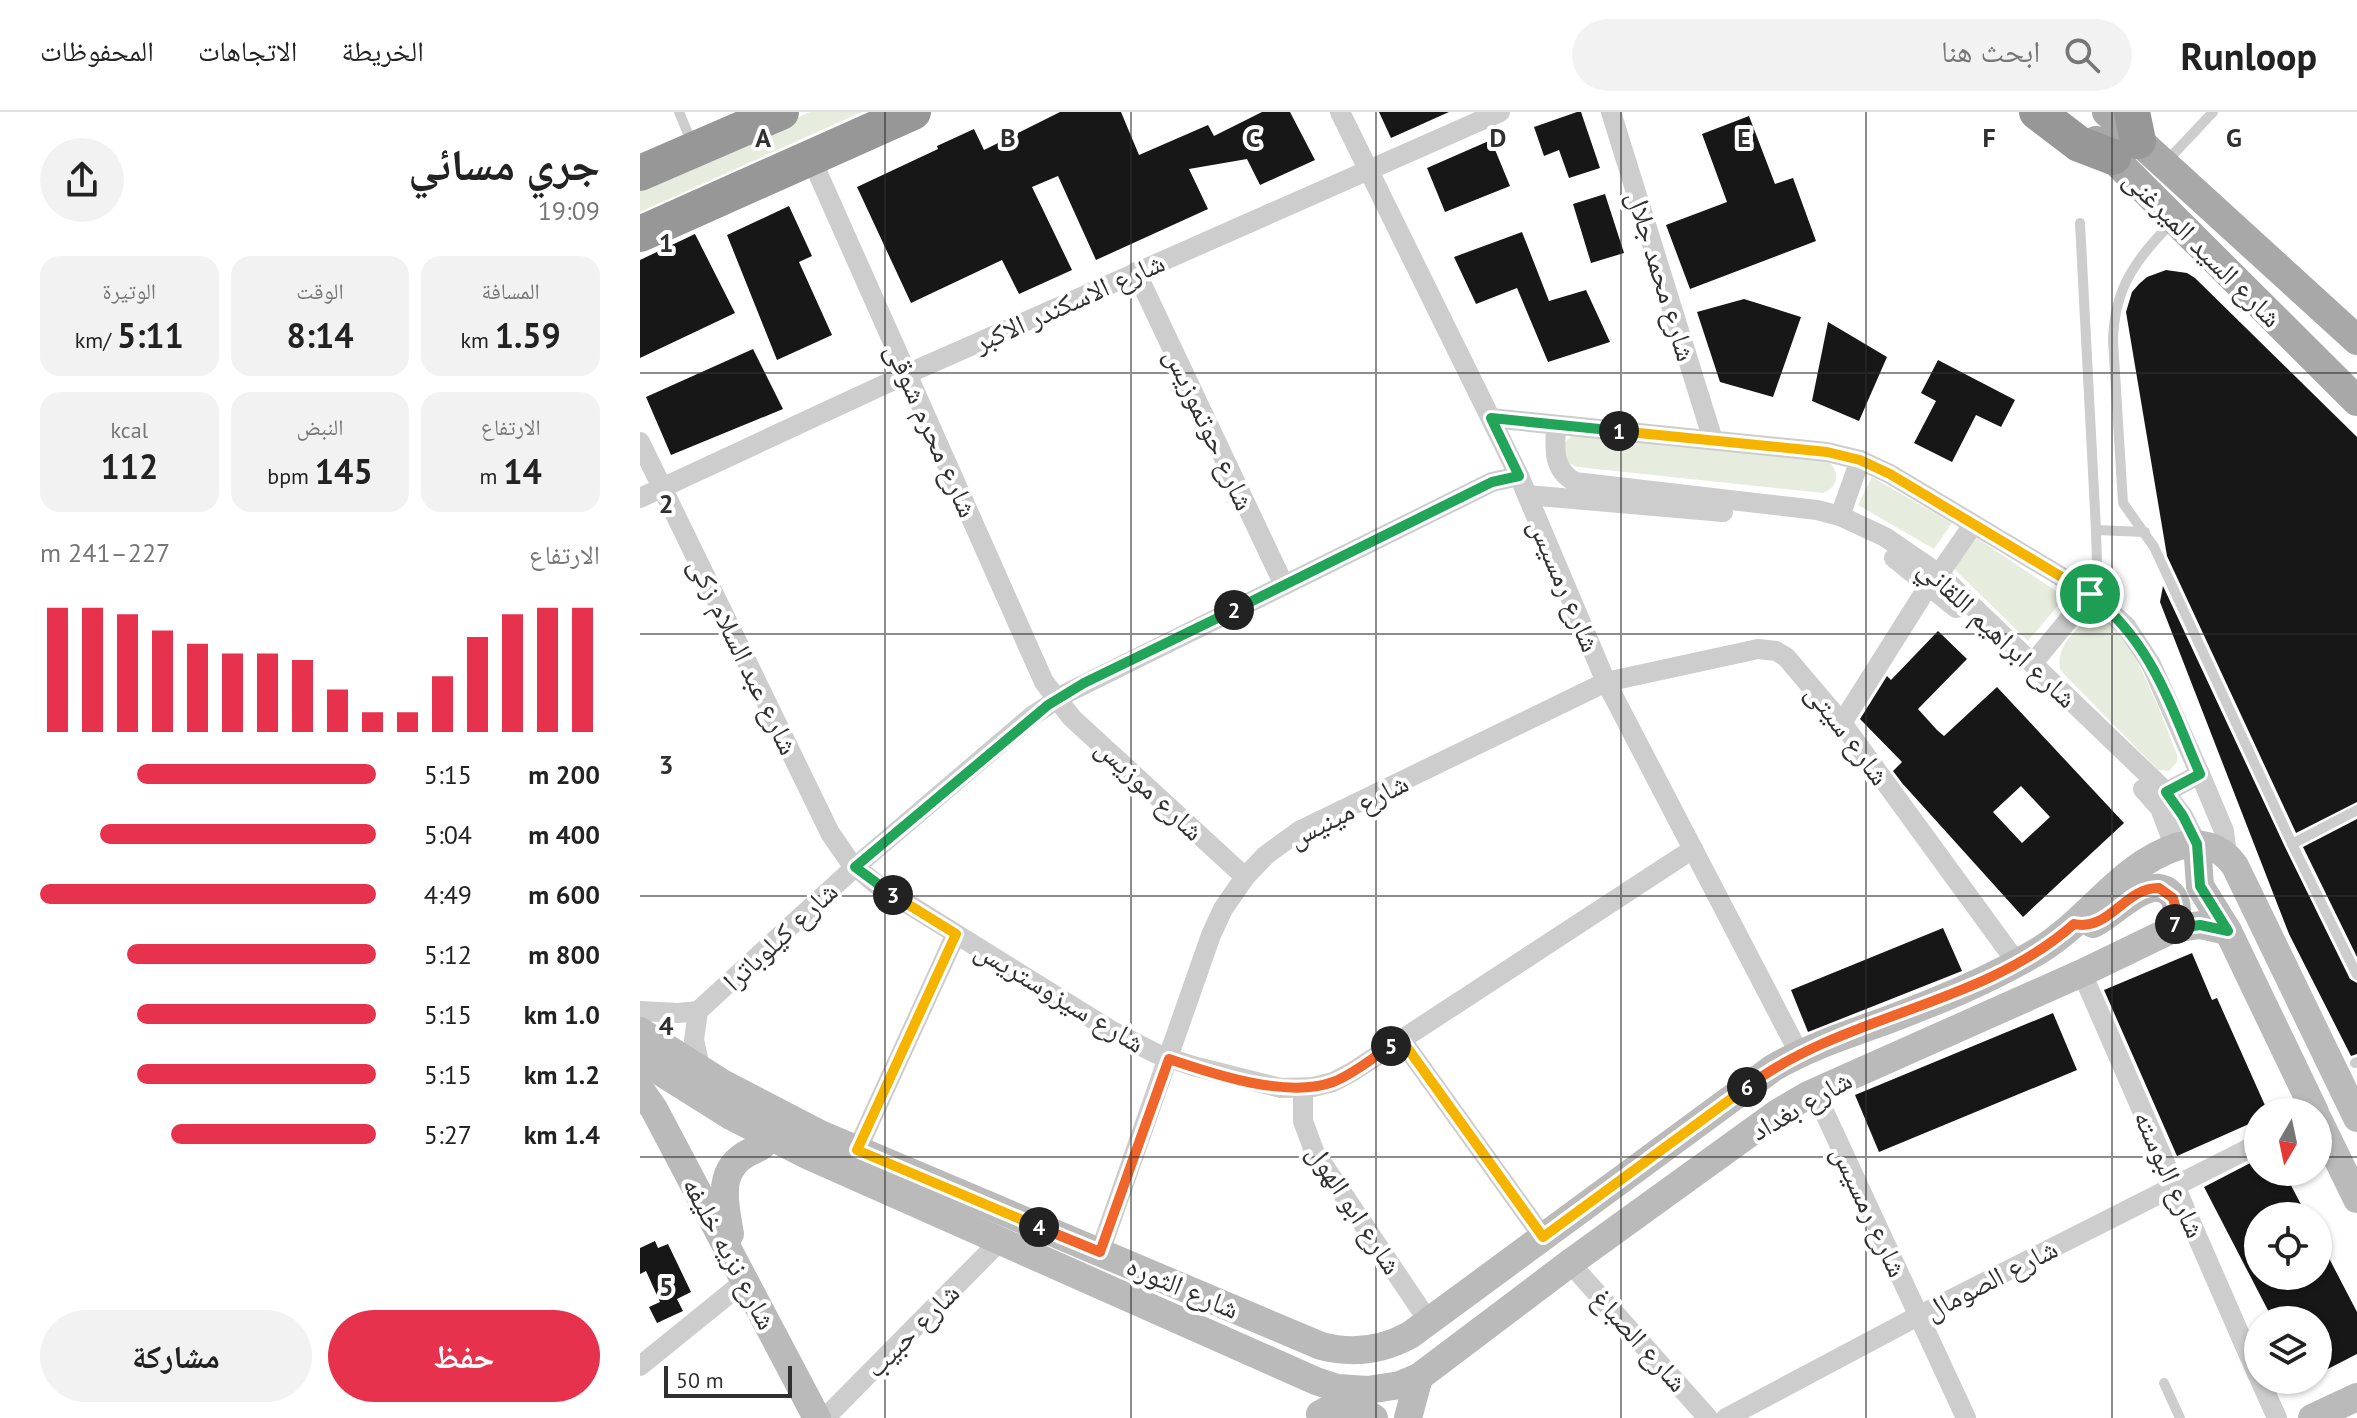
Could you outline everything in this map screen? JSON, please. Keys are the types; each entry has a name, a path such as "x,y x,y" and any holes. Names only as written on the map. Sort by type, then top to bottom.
{"highway":[{"path":"642,167 695,149 781,112"},
{"path":"640,234 913,112"},
{"name":"شارع السيد الميرغنى","path":"2037,112 2079,144 2137,144"}],"main road":[{"path":"2066,112 2137,144"},
{"path":"2107,112 2137,144 2141,185"},
{"name":"شارع السيد الميرغنى","path":"2137,144 2141,185 2357,401"},
{"name":"شارع السيد الميرغنى","path":"2137,144 2354,333"},
{"path":"2186,846 2210,846 2232,864 2357,1118"},
{"name":"شارع ابراهيم اللقاني","path":"2186,846 2200,886 2228,931 2308,1098"},
{"name":"شارع بغداد","path":"1429,1322 1764,1074 1799,1053 1926,1004 2017,963 2042,949 2074,924 2128,874 2186,846"},
{"path":"2200,886 2205,878 2216,871 2230,869 2232,864"},
{"path":"2074,924 2094,924 2135,896 2155,888 2167,892 2175,902 2177,913 2173,929"},
{"name":"شارع بغداد","path":"1419,1377 1776,1114 1815,1092 2173,929 2200,925 2228,931"},
{"name":"شارع الثوره","path":"640,1031 701,1071 780,1114 857,1150 1332,1349 1355,1351 1378,1348 1400,1341 1429,1322"},
{"path":"640,1061 662,1096 686,1150 687,1171"},
{"name":"شارع الثوره","path":"640,1061 768,1136 1316,1381 1337,1388 1368,1390 1400,1385 1419,1377"},
{"name":"شارع نزيه خليفه","path":"640,1089 732,1254 817,1418"},
{"path":"732,1254 724,1197 725,1181 737,1162 761,1148 768,1136"},
{"path":"2332,1148 2357,1199"},
{"path":"1408,1418 1419,1377"},
{"path":"1316,1381 1323,1394 1318,1416"},
{"path":"2312,1418 2357,1397"},
{"path":"1318,1416 1336,1407 1349,1406 1361,1409 1374,1418"}],"street":[{"name":"شارع رمسيس","path":"1340,112 1519,476 1606,682 1799,1053"},
{"name":"شارع الاسكندر الاكبر","path":"640,498 907,374 1500,112"},
{"name":"شارع محمد جلال","path":"1611,112 1713,440"},
{"name":"شارع محرم شوقى","path":"811,158 1038,670 1056,700"},
{"name":"شارع حوتموزيس","path":"1136,272 1284,585"},
{"path":"1491,418 1817,451 1860,460 1890,474 2090,594 2126,626 2147,656 2224,831 2232,864"},
{"name":"شارع ابراهيم اللقاني","path":"1556,425 1555,457 1568,478 1575,482 1793,506 1840,516 1895,543 2033,663 2166,792 2183,816 2186,846"},
{"name":"شارع عبد السلام زكى","path":"640,442 830,833 855,867"},
{"path":"1840,516 1860,460"},
{"name":"شارع كيلوباترا","path":"701,1071 694,1040 698,1011 855,867 1032,716 1056,700 1492,482 1519,476"},
{"name":"شارع ابراهيم اللقاني","path":"1527,495 1812,522 1869,543 1934,579 1975,625 2154,800 2186,846"},
{"path":"1842,723 1934,579 1973,525"},
{"path":"2033,663 2090,594"},
{"name":"شارع سيتى","path":"1606,682 1758,649 1770,649 1791,661 1842,723 2017,963"},
{"name":"شارع مينيس","path":"1100,1252 1214,926 1245,877 1266,855 1299,831 1606,682"},
{"name":"شارع موزيس","path":"1056,700 1245,877"},
{"path":"2166,792 2200,774"},
{"name":"شارع سيزوستريس","path":"855,867 876,884 1123,1037 1169,1059 1270,1086 1303,1088 1323,1085 1343,1077 1693,849"},
{"path":"857,1150 956,934"},
{"name":"شارع البوسته","path":"2082,973 2244,1344"},
{"name":"شارع كيلوباترا","path":"640,1011 698,1011"},
{"path":"1401,1039 1543,1237"},
{"name":"شارع ابو الهول","path":"1303,1088 1303,1121 1314,1151 1429,1322"},
{"name":"شارع رمسيس","path":"1815,1092 1966,1418"},
{"name":"شارع الصومال","path":"1726,1418 1918,1316 2244,1151"},
{"name":"شارع حبيب","path":"825,1418 1000,1241"},
{"name":"شارع الصباغ","path":"1570,1263 1708,1418"},
{"path":"640,1366 745,1281"},
{"name":"شارع البوسته","path":"2266,1394 2277,1418"}],"lane":[{"path":"679,112 695,149"},
{"path":"2137,144 2213,112"},
{"path":"2175,220 2130,271 2119,299 2114,324 2122,500 2154,547 2292,844 2357,975"},
{"path":"2080,223 2097,564 2090,594"},
{"path":"2096,530 2145,532"},
{"path":"2292,844 2357,810"},
{"path":"2164,1383 2180,1418"}],"green space":[{"path":"810,112 862,112 640,212 640,188"},
{"path":"1573,435 1828,461 1835,469 1836,478 1832,487 1823,493 1577,467 1567,462 1565,442"},
{"path":"1872,477 1952,523 1934,549 1858,505"},
{"path":"1977,538 2065,597 2028,641 1952,567"},
{"path":"2097,618 2121,636 2155,699 2177,754 2177,762 2169,771 2158,770 2061,671 2060,655 2068,638 2082,625"}],"building":[{"path":"1060,112 1121,112 1139,155 1208,125 1214,136 1262,112 1290,112 1315,160 1260,185 1247,159 1189,169 1208,209 1096,260 1058,176 1032,187 1072,270 1019,294 1002,260 911,303 857,187 974,129 984,150"},
{"path":"1379,112 1449,112 1391,138"},
{"path":"1581,112 1600,168 1569,178 1559,150 1544,156 1534,127"},
{"path":"1749,116 1775,184 1793,178 1816,241 1690,289 1666,225 1727,202 1702,134"},
{"path":"1491,140 1510,186 1445,212 1427,168"},
{"path":"1605,194 1624,253 1591,263 1573,204"},
{"path":"789,206 812,256 799,262 832,335 777,360 727,235"},
{"path":"1522,232 1549,301 1586,290 1610,342 1548,362 1517,288 1476,304 1454,257"},
{"path":"695,234 735,313 640,358 640,260"},
{"path":"2166,270 2187,273 2195,278 2357,437 2357,802 2296,833 2167,556 2126,312 2132,292 2139,284 2147,277"},
{"path":"1744,299 1801,317 1773,397 1720,382 1697,312"},
{"path":"1828,322 1887,357 1859,421 1812,401"},
{"path":"753,349 783,409 671,455 646,397"},
{"path":"1938,360 2015,400 2001,427 1976,415 1952,462 1914,443 1936,401 1921,393"},
{"path":"2163,586 2285,847 2350,979 2357,983 2357,1054 2351,1056 2289,934 2160,602"},
{"path":"1938,631 1967,659 1918,709 1937,730 1944,736 1997,687 2124,823 2023,917 1902,783 1893,771 1902,762 1860,719 1887,676 1891,680","holes":["2021,786 2050,817 2022,843 1993,812"]},
{"path":"2357,819 2357,957 2303,847"},
{"path":"1943,928 1962,971 1808,1032 1791,990"},
{"path":"2192,953 2212,1000 2217,998 2262,1098 2244,1098 2244,1126 2177,1156 2104,990"},
{"path":"2053,1013 2077,1070 1879,1152 1855,1095"},
{"path":"2244,1166 2244,1186 2291,1186 2300,1202 2244,1202 2244,1264 2204,1187"},
{"path":"655,1241 658,1248 668,1244 691,1292 677,1299 683,1311 657,1323 649,1307 660,1302 646,1271 640,1274 640,1248"},
{"path":"2332,1264 2357,1312 2357,1354 2332,1367 2332,1306 2266,1306 2257,1290 2332,1290"}],"route":[{"path":"1491,418 1730,441 1817,451 1860,460 1890,474 2090,594 2126,626 2147,656 2200,774 2166,792 2197,844 2200,886 2228,931 2200,925 2173,929 2177,913 2173,898 2159,888 2146,889 2094,924 2074,924 2042,949 1983,980 1809,1048 1781,1063 1543,1237 1401,1039 1343,1077 1323,1085 1303,1088 1270,1086 1169,1059 1100,1252 857,1150 956,934 876,884 855,867 1032,716 1065,694 1492,482 1519,476 1491,418"}]}
